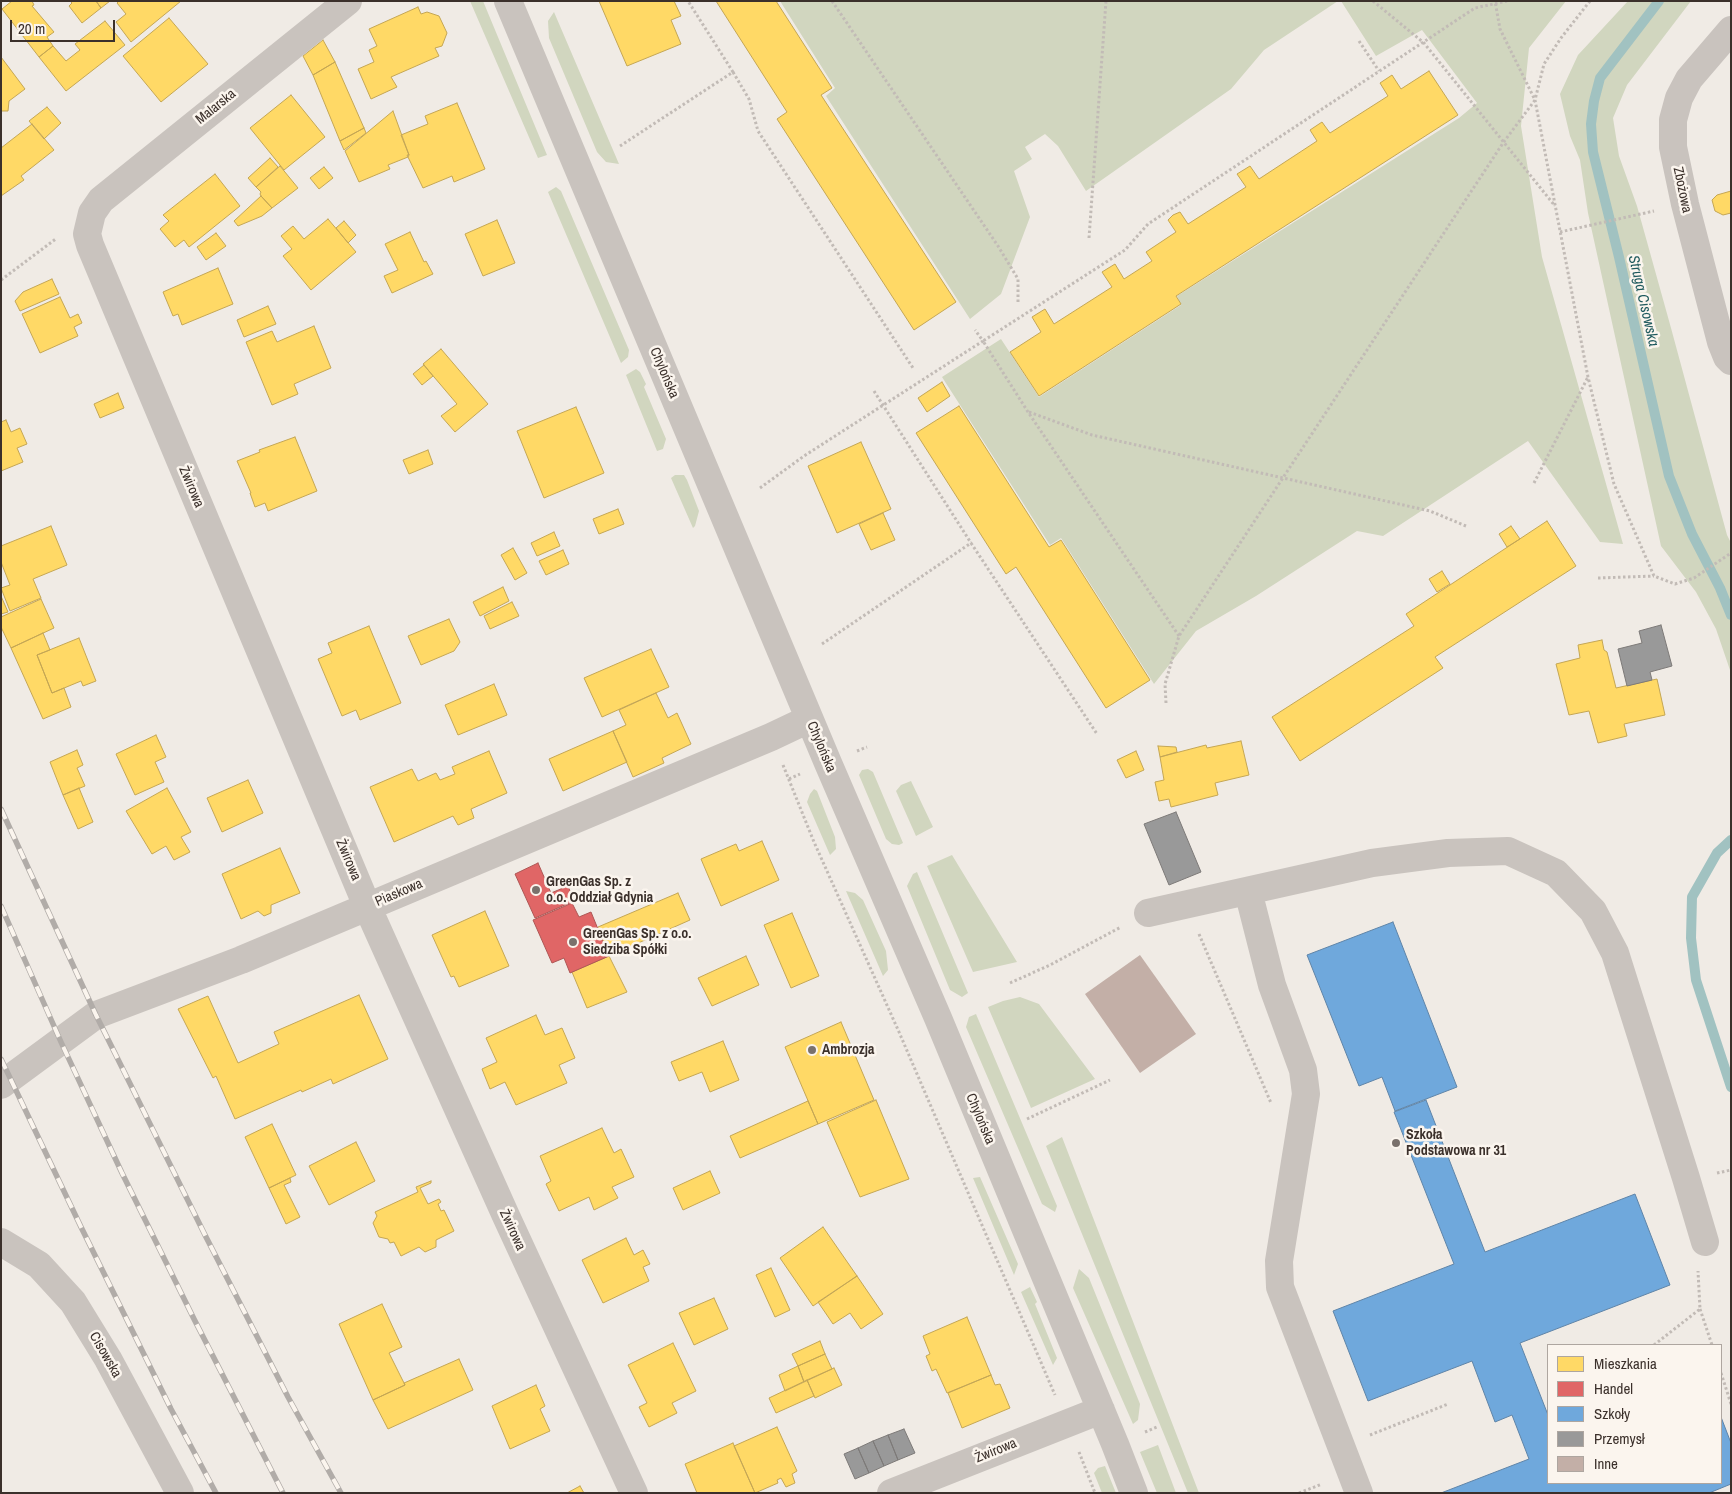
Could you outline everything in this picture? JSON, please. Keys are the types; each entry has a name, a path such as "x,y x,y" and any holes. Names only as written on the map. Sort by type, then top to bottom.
{"street":[{"name":"Malarska","path":"92,214 100,200 348,1"},
{"name":"Chylońska","path":"508,1 809,719 942,1027 1134,1493"},
{"name":"Zbożowa","path":"1731,30 1689,79 1679,98 1674,120 1673,147 1685,204 1721,342 1727,357 1731,361"},
{"name":"Żwirowa","path":"92,214 87,234 90,245 367,906 506,1216 634,1493"},
{"name":"Piaskowa","path":"1,1085 96,1015 241,960 771,737 809,719"},
{"path":"1138,918 1372,863 1448,853 1508,851 1556,873 1593,911 1615,953 1705,1242"},
{"path":"1248,891 1272,985 1303,1070 1306,1094 1278,1262 1280,1287 1359,1493"},
{"name":"Cisowska","path":"1,1242 39,1265 73,1302 108,1359 180,1493"},
{"name":"Żwirowa","path":"891,1493 1101,1410"}],"path":[{"path":"688,1 749,99 758,131 913,368"},
{"path":"832,1 998,246 1018,279 1018,303"},
{"path":"1088,238 1106,1"},
{"path":"1373,1 1424,43 1555,206"},
{"path":"760,488 804,456 1125,250 1148,224 1475,8 1495,2 1507,1"},
{"path":"1166,703 1165,684 1179,636 1504,143 1535,100 1544,64 1590,1"},
{"path":"1495,2 1500,29 1535,100 1588,376 1614,484 1654,576"},
{"path":"1360,41 1379,71"},
{"path":"620,146 733,72"},
{"path":"1,280 92,214"},
{"path":"1560,232 1634,215"},
{"path":"975,330 1179,636"},
{"path":"1534,483 1588,376"},
{"path":"874,391 971,543 1097,734"},
{"path":"1028,412 1092,435 1430,511 1466,526"},
{"path":"822,644 971,543"},
{"path":"1598,578 1654,576 1675,584 1694,578 1731,553"},
{"path":"771,737 814,842 899,1032 1067,1423 1095,1493"},
{"path":"1010,983 1050,965 1138,918"},
{"path":"1197,928 1275,1112"},
{"path":"1027,1119 1110,1080"},
{"path":"1705,1242 1698,1272 1700,1309 1712,1344"},
{"path":"1655,1344 1700,1309"},
{"path":"1722,1375 1731,1404"},
{"path":"1366,1437 1448,1404"}],"green space":[{"path":"470,1 483,1 547,155 538,158"},
{"path":"780,1 1338,1 1264,50 1231,89 1086,191 1058,146 1045,134 1025,147 1032,159 1014,171 1030,217 1001,294 970,319 826,96 835,88"},
{"path":"1341,1 1566,1 1529,48 1521,126 1542,257 1623,544 1600,542 1528,441 1383,536 1357,531 1256,596 1196,631 1154,684 1061,538 1050,545 942,377 1001,339 1039,397 1181,305 1177,296 1459,118 1477,103 1422,30 1376,56"},
{"path":"1628,1 1691,1 1627,85 1613,118 1619,156 1637,206 1727,535 1731,543 1731,673 1716,629 1696,592 1661,546 1588,213 1580,160 1570,136 1560,94 1578,55"},
{"path":"554,12 619,164 606,162 597,152 549,38 548,21"},
{"path":"556,187 561,191 629,350 628,357 621,363 548,192"},
{"path":"636,369 640,372 646,384 644,387 666,439 663,449 657,451 626,375"},
{"path":"675,475 684,475 699,511 693,528 671,478"},
{"path":"868,769 873,772 903,843 899,845 892,844 886,839 859,775 862,770"},
{"path":"911,781 933,827 916,836 896,791 901,785"},
{"path":"814,789 817,791 835,837 836,849 830,855 807,802"},
{"path":"952,855 1017,962 973,972 927,866"},
{"path":"917,872 968,993 962,997 950,990 907,886 913,874"},
{"path":"846,891 855,893 863,900 886,951 888,970 883,976"},
{"path":"1020,997 1039,1004 1095,1079 1031,1108 988,1007"},
{"path":"976,1014 1057,1206 1055,1212 1042,1204 966,1027 969,1017"},
{"path":"1062,1137 1199,1493 1188,1493 1046,1146"},
{"path":"980,1177 1018,1264 1014,1275 973,1178"},
{"path":"1079,1269 1089,1278 1140,1404 1138,1420 1133,1424 1073,1288"},
{"path":"1030,1287 1057,1358 1053,1365 1021,1292"},
{"path":"1158,1445 1176,1493 1157,1493 1140,1452"},
{"path":"1105,1466 1116,1493 1102,1493 1094,1473 1098,1468"}],"building: Mieszkania":[{"path":"12,1 32,1 34,5 32,6 54,32 47,37 53,46 39,57 2,9"},
{"path":"70,1 96,1 101,8 82,23 69,6 72,3"},
{"path":"96,1 110,1 101,8"},
{"path":"119,1 181,1 131,42 116,22 126,14 117,3"},
{"path":"599,1 674,1 681,16 671,20 681,44 627,66"},
{"path":"716,1 776,1 832,88 821,95 956,302 914,330 777,119 787,112"},
{"path":"418,7 421,14 427,12 439,16 447,33 442,46 435,48 439,56 391,77 397,87 371,99 358,69 374,62 369,50 377,46 369,29"},
{"path":"169,18 208,64 161,102 123,56"},
{"path":"105,21 125,45 66,91 39,57 53,46 66,61 80,50 75,44"},
{"path":"323,40 335,62 313,75 303,56"},
{"path":"1,57 25,89 9,101 8,111 1,111"},
{"path":"335,62 364,128 340,141 313,75"},
{"path":"1429,71 1458,115 1176,296 1181,304 1039,396 1010,352 1041,332 1032,317 1045,309 1054,324 1112,287 1102,272 1115,264 1124,279 1152,261 1146,252 1176,232 1168,220 1173,215 1180,212 1188,224 1246,187 1237,174 1250,166 1259,179 1317,141 1310,130 1322,122 1330,133 1388,96 1380,83 1392,75 1401,89"},
{"path":"291,95 325,137 284,170 250,128"},
{"path":"457,103 485,169 454,182 452,176 423,188 407,155 409,155 401,135 428,124 425,116"},
{"path":"47,107 61,123 44,139 29,121"},
{"path":"393,111 409,155 388,165 390,169 359,182 345,151"},
{"path":"32,124 54,150 21,176 24,180 1,196 1,148"},
{"path":"364,128 366,133 344,150 340,141"},
{"path":"270,158 278,167 256,187 248,178"},
{"path":"280,166 298,188 272,208 256,187"},
{"path":"324,167 333,178 319,189 310,178"},
{"path":"215,174 240,206 189,247 184,240 175,247 160,229 169,221 163,215"},
{"path":"1731,191 1731,213 1723,215 1715,211 1712,200 1717,195"},
{"path":"261,196 272,208 262,216 238,226 234,221"},
{"path":"328,219 356,252 311,290 283,256 292,249 281,236 293,226 304,239"},
{"path":"497,220 515,263 483,276 465,234"},
{"path":"344,221 356,235 348,243 336,228"},
{"path":"410,232 424,262 426,261 433,274 392,293 384,276 398,270 385,244"},
{"path":"216,233 226,246 206,260 197,247"},
{"path":"218,268 233,304 182,325 178,314 173,316 163,292"},
{"path":"52,279 59,294 20,311 15,301 23,292"},
{"path":"60,297 70,318 78,314 82,323 74,327 78,336 40,353 22,314"},
{"path":"268,306 276,324 244,337 237,320"},
{"path":"314,326 331,368 294,384 298,394 272,405 246,342 272,331 277,342"},
{"path":"441,349 488,404 455,432 441,416 457,404 423,364"},
{"path":"424,365 433,376 422,385 413,374"},
{"path":"942,382 950,396 927,412 918,398"},
{"path":"118,393 124,408 100,418 94,404"},
{"path":"959,406 1049,547 1061,540 1150,680 1106,708 1016,567 1006,574 916,433"},
{"path":"576,407 604,473 544,498 517,431"},
{"path":"6,420 11,432 20,428 27,444 17,448 23,462 1,471 1,422"},
{"path":"295,437 317,491 268,511 265,503 255,507 237,461 260,452 259,450"},
{"path":"861,442 891,509 837,533 808,466"},
{"path":"428,450 433,464 409,474 403,460"},
{"path":"618,509 624,524 599,534 593,519"},
{"path":"883,513 895,540 871,550 859,524"},
{"path":"1547,521 1576,566 1435,657 1443,668 1300,761 1272,717 1414,626 1406,614"},
{"path":"51,526 67,565 33,579 41,598 10,611 1,588 10,585 1,562 1,546"},
{"path":"1511,526 1520,539 1507,547 1499,534"},
{"path":"554,532 560,546 537,556 531,543"},
{"path":"513,548 527,573 515,580 501,555"},
{"path":"563,550 569,564 546,575 539,561"},
{"path":"1442,571 1450,584 1437,592 1429,579"},
{"path":"503,587 509,601 480,616 473,602"},
{"path":"1,596 8,612 1,614"},
{"path":"41,599 54,628 11,648 1,627 1,617"},
{"path":"512,602 519,616 490,629 484,616"},
{"path":"449,619 460,642 454,651 421,665 408,636"},
{"path":"369,626 401,703 360,720 356,710 342,716 318,659 332,653 328,643"},
{"path":"43,633 50,650 37,655 52,693 64,688 71,707 43,719 11,648"},
{"path":"79,638 96,681 83,686 81,681 52,693 37,655"},
{"path":"1602,640 1616,688 1657,679 1665,715 1624,724 1627,736 1598,743 1589,711 1569,715 1556,664 1580,658 1578,645"},
{"path":"651,649 669,687 602,717 584,678"},
{"path":"494,684 507,715 458,735 445,705"},
{"path":"656,693 668,718 677,713 691,744 662,758 664,763 633,777 613,731 626,725 619,710"},
{"path":"613,731 627,762 563,791 549,759"},
{"path":"156,735 166,757 155,762 164,782 135,795 116,754"},
{"path":"1241,741 1249,775 1215,783 1218,795 1171,807 1169,799 1159,801 1155,782 1164,780 1160,757 1206,745 1207,748"},
{"path":"1158,746 1176,747 1177,752 1160,757"},
{"path":"77,750 83,765 77,768 85,786 63,795 50,762"},
{"path":"489,751 507,793 471,809 474,818 458,825 453,816 394,842 370,787 412,769 418,781 436,773 440,780 455,774 452,767"},
{"path":"1136,751 1144,770 1126,778 1117,760"},
{"path":"248,780 263,813 222,832 207,798"},
{"path":"79,788 93,822 78,829 63,795"},
{"path":"167,788 191,832 181,837 190,852 174,860 166,846 152,854 126,811"},
{"path":"762,841 779,880 721,906 701,859 736,844 739,851"},
{"path":"280,848 300,893 271,905 271,913 264,916 258,911 241,919 222,874"},
{"path":"678,893 690,920 609,956 598,927"},
{"path":"485,911 509,966 459,987 454,976 451,977 432,935"},
{"path":"792,913 819,976 791,988 764,925"},
{"path":"609,956 627,992 587,1008 572,972"},
{"path":"746,956 759,985 712,1006 698,978"},
{"path":"359,995 388,1059 333,1084 331,1079 235,1119 216,1076 213,1078 178,1009 208,996 238,1063 279,1044 274,1032"},
{"path":"536,1015 545,1035 562,1028 575,1058 559,1065 567,1083 516,1105 505,1082 490,1089 482,1069 497,1062 486,1038"},
{"path":"841,1022 874,1100 818,1124 785,1047"},
{"path":"723,1041 739,1080 710,1092 702,1072 679,1081 671,1062"},
{"path":"876,1100 909,1179 860,1197 827,1122"},
{"path":"808,1101 818,1124 740,1158 730,1136"},
{"path":"272,1124 296,1175 269,1188 245,1137"},
{"path":"602,1128 614,1153 621,1149 634,1177 612,1187 618,1198 594,1210 589,1197 559,1211 546,1184 551,1181 540,1156"},
{"path":"356,1142 375,1181 329,1205 309,1166"},
{"path":"710,1171 720,1193 683,1210 673,1188"},
{"path":"290,1178 291,1182 284,1185 300,1217 286,1224 269,1188"},
{"path":"431,1181 431,1183 420,1188 428,1204 439,1199 441,1202 438,1204 441,1211 444,1210 454,1231 436,1240 436,1247 425,1252 419,1247 401,1256 394,1242 390,1243 388,1239 379,1237 373,1223 377,1216 375,1212 418,1192 416,1187"},
{"path":"823,1227 857,1276 813,1306 780,1258"},
{"path":"626,1238 634,1255 643,1250 650,1264 643,1267 649,1281 603,1303 582,1260"},
{"path":"771,1268 790,1310 775,1317 756,1275"},
{"path":"857,1276 883,1314 861,1329 850,1313 833,1324 818,1302"},
{"path":"714,1298 728,1329 694,1345 679,1313"},
{"path":"382,1304 402,1347 389,1353 405,1385 373,1400 339,1324"},
{"path":"967,1317 991,1375 947,1393 936,1369 932,1371 926,1356 930,1354 923,1336"},
{"path":"820,1341 825,1354 798,1366 792,1354"},
{"path":"673,1343 696,1391 672,1403 677,1413 649,1427 639,1407 647,1403 628,1365"},
{"path":"825,1354 832,1369 804,1382 798,1366"},
{"path":"459,1359 473,1390 388,1429 373,1400 405,1385 404,1383"},
{"path":"798,1366 804,1382 785,1391 779,1375"},
{"path":"834,1368 842,1385 815,1398 807,1380"},
{"path":"991,1375 995,1385 1000,1384 1010,1408 962,1428 948,1393"},
{"path":"807,1380 814,1396 776,1413 769,1398"},
{"path":"536,1385 545,1406 540,1409 550,1431 510,1449 492,1406"},
{"path":"777,1427 797,1471 792,1474 795,1483 786,1487 781,1478 777,1480 778,1483 755,1493 734,1446"},
{"path":"733,1443 755,1493 697,1493 685,1464"},
{"path":"580,1486 584,1493 567,1493"}],"building: Handel":[{"name":"GreenGas Sp. z o.o. Oddział Gdynia","path":"538,863 551,893 568,886 574,901 535,918 515,874"},
{"name":"GreenGas Sp. z o.o. Siedziba Spółki","path":"572,903 579,917 591,912 609,956 570,973 564,958 552,963 533,920"}],"building: Szkoły":[{"path":"1393,922 1457,1087 1395,1111 1382,1077 1359,1086 1307,955"},
{"path":"1426,1100 1485,1252 1635,1194 1670,1285 1520,1343 1547,1412 1547,1484 1722,1484 1722,1420 1731,1443 1731,1484 1709,1493 1441,1493 1529,1459 1512,1415 1495,1422 1472,1361 1368,1401 1333,1311 1454,1264 1394,1112"}],"building: Przemysł":[{"path":"1661,625 1672,666 1650,672 1652,680 1627,686 1618,649 1642,643 1639,631"},
{"path":"1176,812 1201,872 1169,885 1144,824"},
{"path":"904,1429 915,1453 898,1460 888,1435"},
{"path":"888,1435 898,1460 884,1466 873,1441"},
{"path":"873,1441 884,1466 869,1473 858,1448"},
{"path":"858,1448 869,1473 855,1479 844,1454"}],"building: Inne":[{"path":"1140,955 1196,1034 1140,1073 1085,994"}],"waterway":[{"name":"Struga Cisowska","path":"1659,1 1600,78 1591,124 1593,152 1669,476 1692,534 1720,588 1731,615"},
{"name":"Struga Cisowska","path":"1731,840 1717,853 1692,897 1691,938 1696,980 1731,1087"}],"railway":[{"path":"1,809 96,1015 205,1235 288,1397 341,1493"},
{"path":"1,906 122,1173 283,1493"},
{"path":"1,1059 171,1409 216,1493"}],"place":[{"name":"GreenGas Sp. z o.o. Oddział Gdynia","path":"536,890"},
{"name":"GreenGas Sp. z o.o. Siedziba Spółki","path":"573,942"},
{"name":"Ambrozja","path":"812,1050"},
{"name":"Szkoła Podstawowa nr 31","path":"1396,1143"}]}
